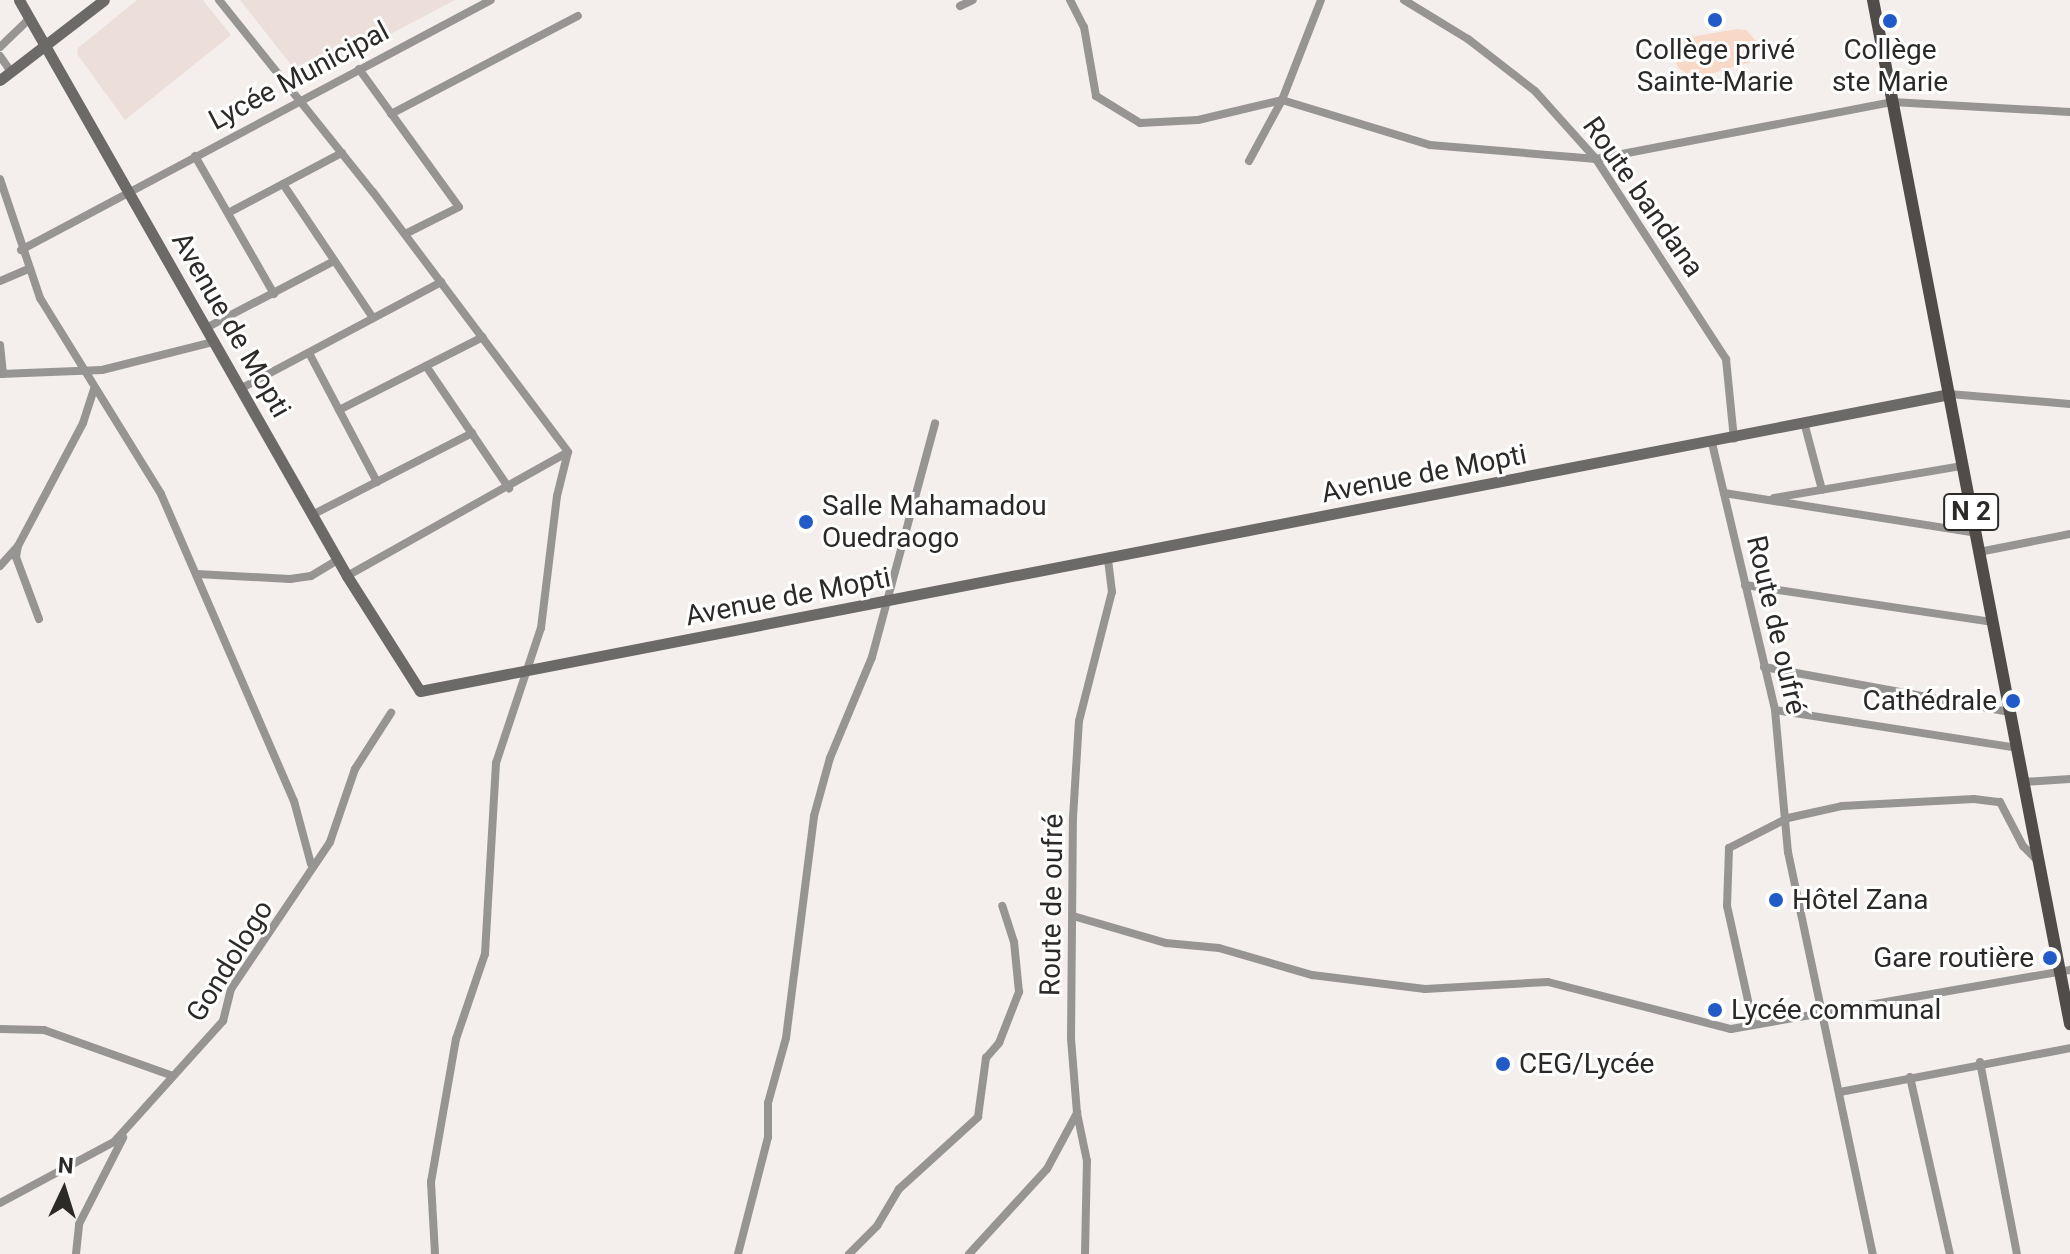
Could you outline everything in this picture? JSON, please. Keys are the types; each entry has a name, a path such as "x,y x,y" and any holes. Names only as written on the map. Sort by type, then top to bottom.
{"main road":[{"name":"N 2","path":"1873,0 2039,863 2065,970 2070,1024"}],"street":[{"name":"Avenue de Mopti","path":"19,0 347,576 420,691 1805,426 1949,394"},
{"path":"0,80 104,0"},
{"path":"219,0 405,234 568,452"},
{"name":"Lycée Municipal","path":"21,250 491,0"},
{"path":"960,6 973,0"},
{"path":"1070,0 1084,27 1096,96 1140,123 1198,120 1282,100 1430,145 1596,159 1892,102 2070,112"},
{"path":"1249,161 1282,100 1321,0"},
{"name":"Route bandana","path":"1404,0 1468,39 1535,91 1596,159 1726,359 1734,439"},
{"path":"391,114 578,16"},
{"path":"0,47 30,18"},
{"path":"0,56 11,72"},
{"path":"359,69 459,207 405,234"},
{"path":"228,213 342,153"},
{"path":"195,156 274,294"},
{"path":"0,179 28,269 81,371 161,494 294,801 311,864"},
{"path":"283,184 373,318"},
{"path":"206,328 334,261"},
{"path":"0,281 28,269"},
{"path":"240,389 441,282"},
{"path":"339,410 483,337"},
{"path":"0,345 1,374 81,371 213,342"},
{"path":"309,353 377,482"},
{"path":"426,366 509,488"},
{"path":"0,566 18,546 83,423 94,389"},
{"path":"1949,394 2070,404"},
{"path":"738,1254 768,1137 768,1103 786,1038 814,816 830,758 857,700 888,602 935,423"},
{"path":"1805,426 1822,490"},
{"path":"312,515 472,433"},
{"name":"Route de oufré","path":"1712,443 1775,710 1788,818 1788,852 1873,1254"},
{"path":"347,576 509,488 568,452"},
{"path":"435,1254 431,1182 456,1039 485,954 496,763 541,628 557,496 568,452"},
{"path":"1765,500 1962,466"},
{"path":"1724,493 1976,533"},
{"path":"1979,552 2070,534"},
{"path":"18,546 16,557 39,619"},
{"name":"Route de oufré","path":"1085,1254 1087,1161 1077,1113 1071,1039 1079,721 1112,592 1108,559"},
{"path":"197,574 290,579 311,576 338,560"},
{"path":"1745,585 1993,622"},
{"path":"1764,667 2010,712"},
{"path":"1775,710 2017,748"},
{"name":"Gondologo","path":"0,1203 98,1154 129,1126 223,1021 231,989 271,937 311,864 330,842 355,769 391,713"},
{"path":"2023,782 2070,779"},
{"path":"1753,1023 1727,906 1729,848 1788,818 1897,800 2000,802 2023,846 2039,863"},
{"path":"849,1254 877,1226 899,1189 978,1117 986,1058 999,1043 1019,992 1014,942 1002,906"},
{"path":"1073,916 1166,943 1219,948 1312,975 1425,989 1548,982 1731,1029 1822,1010 2065,970"},
{"path":"0,1029 44,1030 173,1076"},
{"path":"1840,1092 1980,1062 2070,1048"},
{"path":"1980,1062 2017,1254"},
{"path":"1910,1077 1950,1254"},
{"path":"969,1254 1047,1169 1077,1113"},
{"path":"76,1254 79,1224 129,1126"}],"shaded area":[{"path":"137,0 203,0 231,35 125,120 77,54 78,48"},
{"path":"240,0 455,0 309,77 299,75"},
{"path":"1746,30 1758,43 1755,61 1692,77 1678,68 1674,56 1685,38"}],"place":[{"name":"Collège privé Sainte-Marie","path":"1715,20"},
{"name":"Collège ste Marie","path":"1890,21"},
{"name":"Salle Mahamadou Ouedraogo","path":"806,522"},
{"name":"Cathédrale","path":"2013,701"},
{"name":"Hôtel Zana","path":"1776,900"},
{"name":"Gare routière","path":"2050,958"},
{"name":"Lycée communal","path":"1715,1010"},
{"name":"CEG/Lycée","path":"1503,1064"}]}
